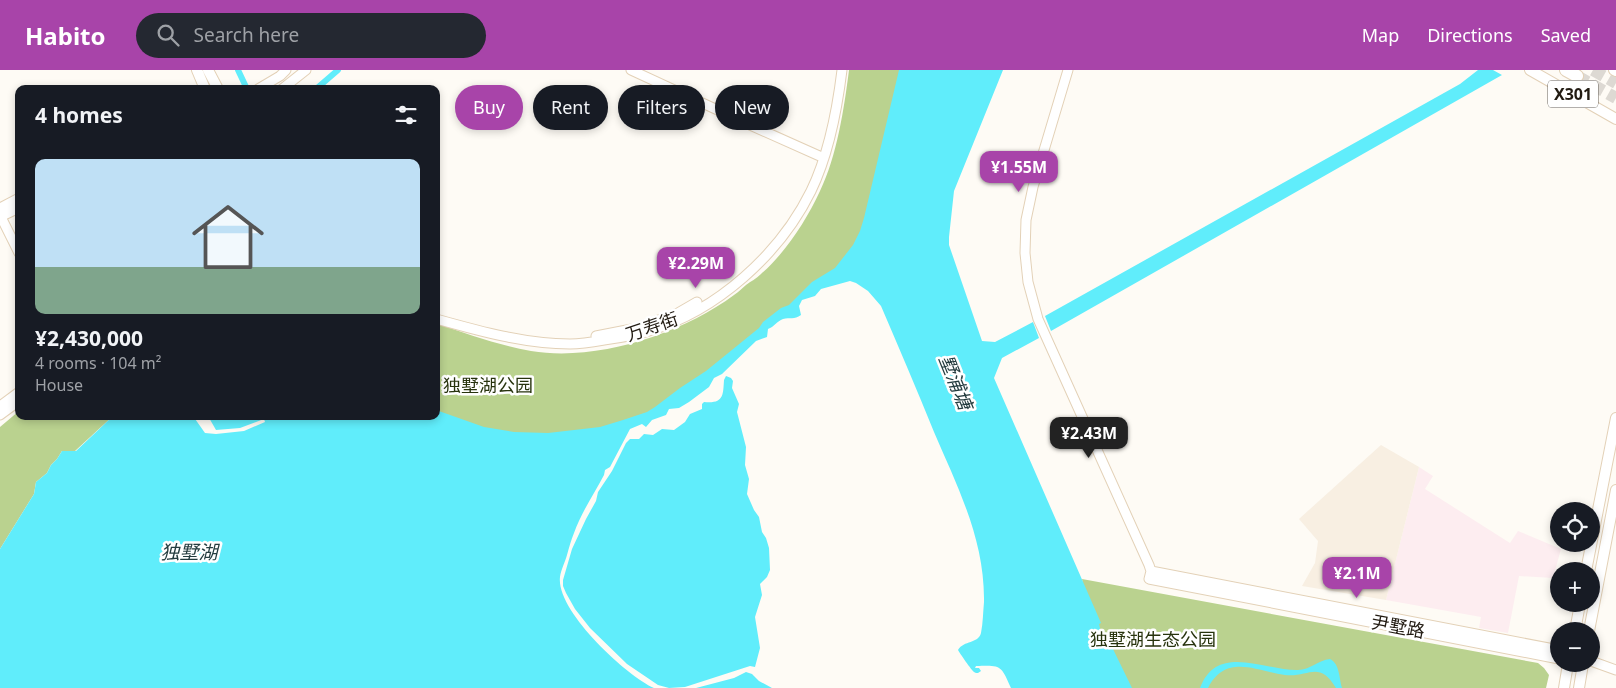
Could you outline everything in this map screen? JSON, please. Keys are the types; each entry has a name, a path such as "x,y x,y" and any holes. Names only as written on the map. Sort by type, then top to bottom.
{"main road":[{"path":"197,70 203,85"},
{"path":"208,70 216,85"},
{"name":"X301","path":"1530,70 1616,119"},
{"path":"1588,562 1616,418"},
{"path":"1592,622 1616,490"},
{"path":"1564,688 1567,672"},
{"path":"1579,688 1582,672"}],"street":[{"path":"265,85 286,70"},
{"path":"287,85 306,70"},
{"path":"631,70 821,156"},
{"name":"万寿街","path":"440,315 510,333 542,338 586,338 637,328 678,312 714,293 742,271 773,240 795,208 821,156 837,70"},
{"name":"万寿街","path":"440,320 508,337 544,343 572,344 622,338 650,331 683,317 716,298 738,282 778,244 797,216 811,190 838,97 842,70"},
{"path":"1068,70 1033,187 1026,220 1025,252 1028,282 1038,319 1150,575"},
{"path":"0,214 15,201"},
{"path":"0,214 15,209"},
{"path":"0,214 15,245"},
{"path":"0,406 15,395"},
{"path":"0,415 15,404"},
{"name":"尹墅路","path":"1150,575 1550,648"},
{"name":"尹墅路","path":"1150,575 1550,657"},
{"path":"1600,664 1616,670"}],"shaded area":[{"path":"1381,445 1419,467 1386,600 1302,586 1315,563 1318,541 1299,519"},
{"path":"1419,467 1433,476 1425,489 1510,543 1518,531 1550,544 1550,552 1560,552 1557,562 1550,562 1550,578 1519,576 1508,633 1479,628 1481,617 1386,600"}],"green space":[{"name":"独墅湖公园","path":"849,70 918,70 859,261 812,287 710,371 646,414 585,433 513,436 471,427 440,415 440,324 519,349 556,353 583,352 637,342 664,333 713,309 736,294 759,276 795,236 826,177 842,116"},
{"path":"15,414 15,420 109,420 75,451 62,451 47,473 36,482 34,494 0,549 0,427"},
{"name":"独墅湖生态公园","path":"1082,579 1538,663 1549,675 1546,688 1120,688 1086,601"}],"water":[{"name":"独墅湖","path":"899,70 1003,70 954,191 949,245 982,341 995,342 1033,322 1039,338 1002,358 994,378 1101,623 1099,624 1103,637 1106,643 1112,647 1132,688 1011,688 1005,675 999,668 995,666 976,666 975,668 979,668 981,671 975,673 963,658 958,650 977,639 981,633 983,621 983,579 975,536 961,494 881,306 868,291 850,281 821,289 815,296 802,300 799,306 801,315 799,317 783,319 768,329 767,337 756,341 722,374 714,378 709,387 689,402 679,408 669,409 666,415 652,420 646,427 642,424 630,429 610,467 605,470 580,518 560,577 562,591 569,607 595,640 627,670 654,688 0,688 0,549 34,494 36,482 47,473 62,451 76,451 109,420 440,420 440,411 484,427 514,432 548,433 600,427 647,412 706,371 759,328 763,322 781,308 789,305 812,282 835,268 853,245 864,218"},
{"path":"1478,70 1493,70 1502,75 1051,331 1045,316 1460,84"},
{"path":"726,376 733,381 732,388 739,404 737,412 746,447 745,465 749,479 747,494 759,517 762,532 769,548 770,570 767,577 760,584 762,595 755,617 760,648 755,667 750,666 685,687 669,688 658,685 627,664 590,628 575,609 566,593 563,580 572,549 596,501 598,492 612,471 626,443 630,439 639,439 644,434 653,435 662,429 674,430 685,422 690,414 702,409 704,402 719,400 723,394"},
{"path":"1330,659 1336,664 1342,688 1336,688 1330,679 1318,672 1285,675 1253,668 1233,667 1215,677 1208,688 1200,688 1208,674 1218,666 1230,662 1302,670"},
{"path":"746,672 772,688 696,688 734,678"}],"pier":[{"path":"196,420 210,420 216,430 240,428 261,420 265,422 244,431 216,434 205,433"}],"waterway":[{"path":"238,70 245,85"},
{"path":"321,85 338,70"}],"tunnel":[{"path":"1593,70 1616,83"},
{"path":"1577,76 1616,98"}],"water label":[{"name":"墅浦塘","path":"956,382"}]}
